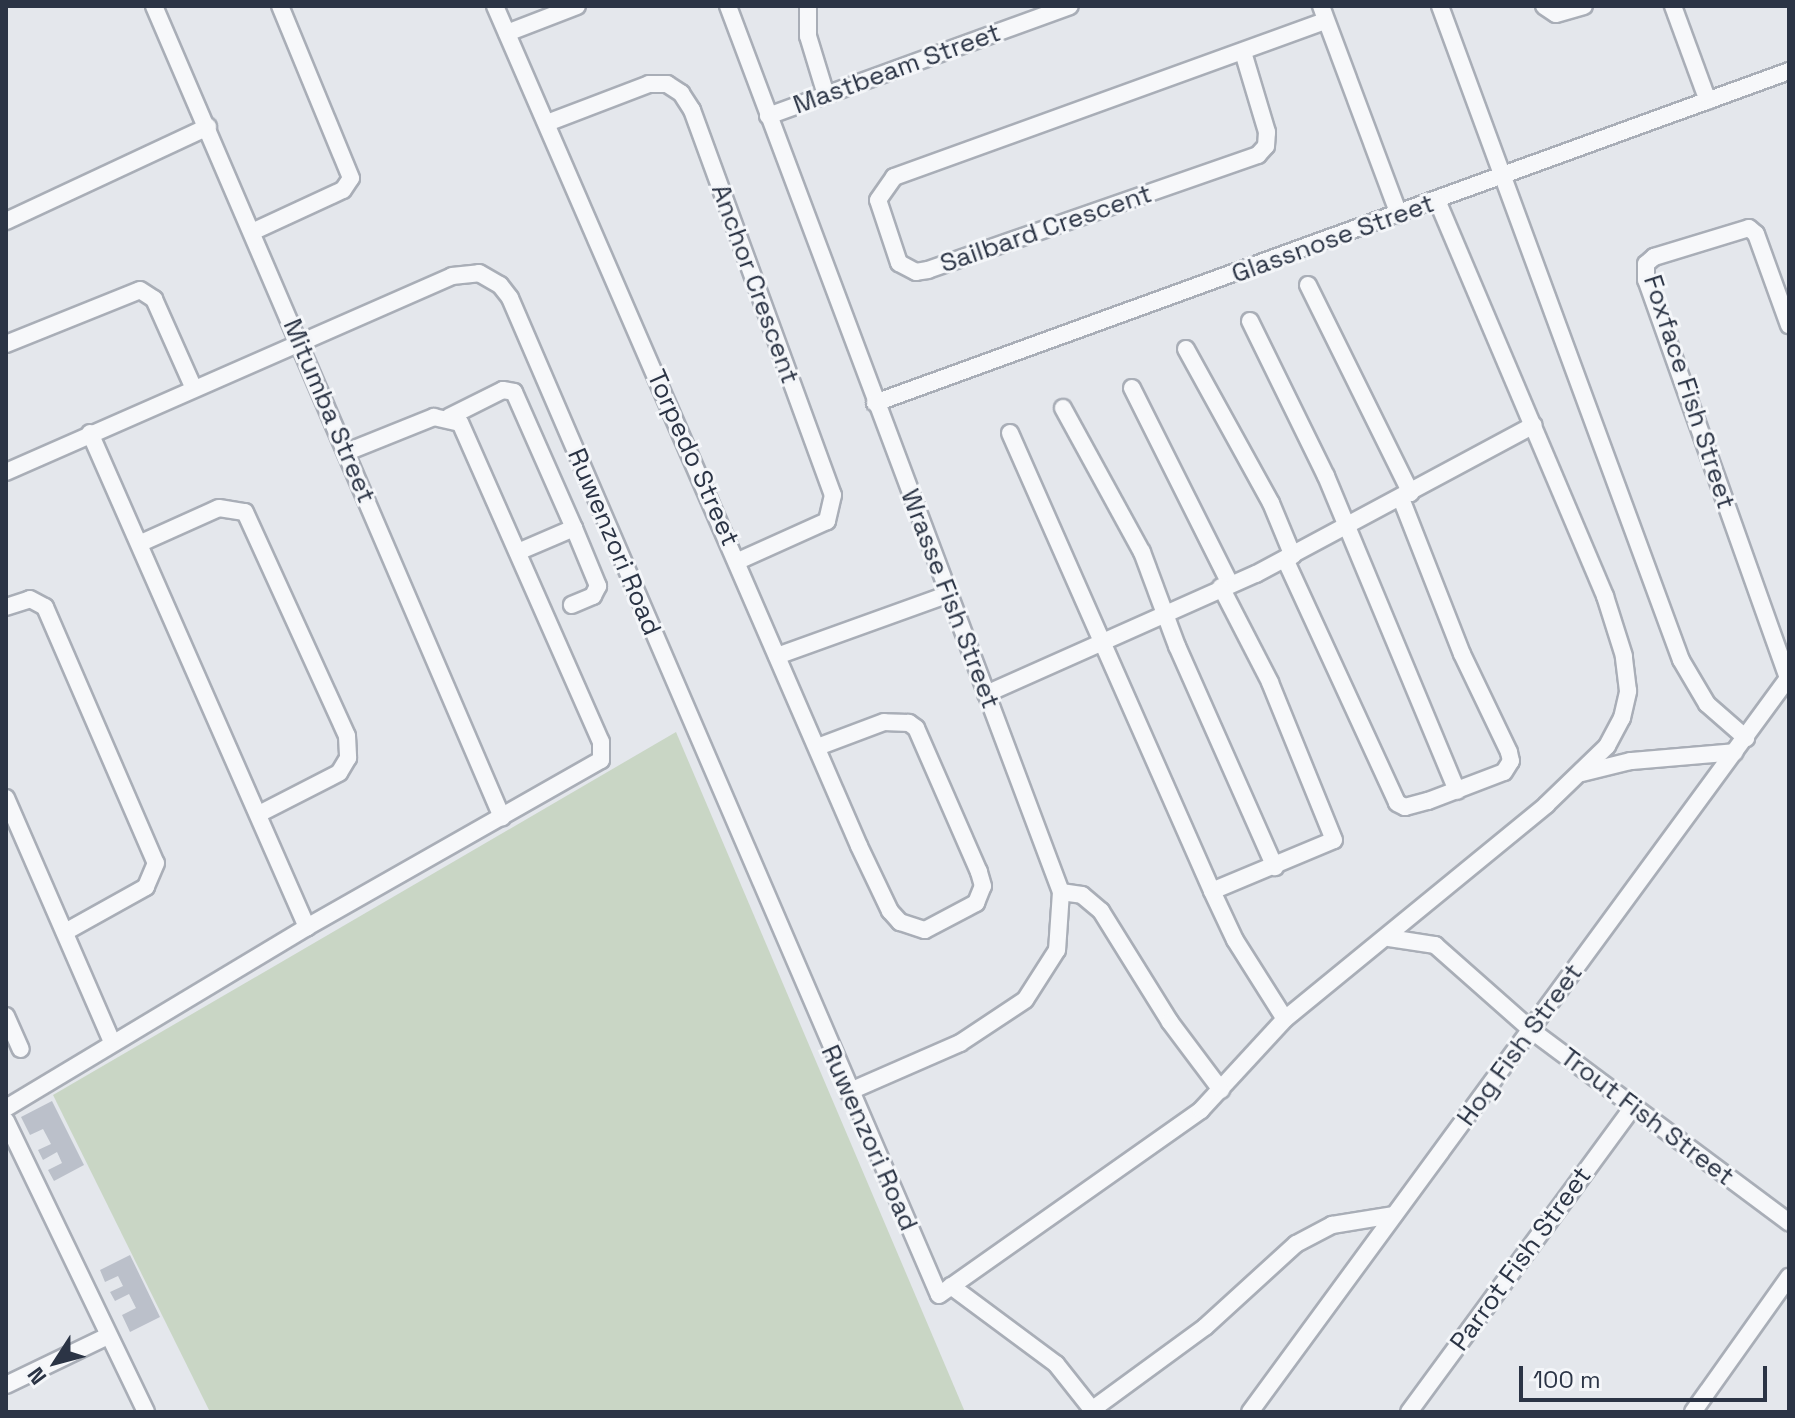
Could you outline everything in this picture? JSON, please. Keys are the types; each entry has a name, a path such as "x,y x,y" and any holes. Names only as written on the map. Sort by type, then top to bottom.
{"street":[{"name":"Mitumba Street","path":"154,6 502,817"},
{"path":"252,232 343,190 351,178 280,6"},
{"name":"Torpedo Street","path":"495,6 777,656 890,911 900,922 925,930 963,913 982,895 979,872 926,744 909,723 896,721 818,747"},
{"path":"507,33 577,6"},
{"name":"Wrasse Fish Street","path":"728,6 1061,892 1057,950 1025,1000 960,1043 848,1092"},
{"path":"808,6 808,36 826,95"},
{"name":"Mastbeam Street","path":"768,116 1070,6"},
{"path":"1440,6 1681,660 1707,704 1746,738"},
{"path":"1544,6 1556,14 1584,6"},
{"path":"1673,6 1708,101"},
{"path":"1324,13 1399,215"},
{"name":"Sailbard Crescent","path":"1243,52 1267,132 1266,146 1258,155 928,270 916,272 899,263 878,200 894,177 1243,52 1324,13"},
{"name":"Glassnose Street","path":"875,403 1789,71"},
{"name":"Anchor Crescent","path":"547,123 649,84 667,84 681,93 692,110 833,495 827,521 738,561"},
{"path":"6,221 208,127"},
{"path":"1394,1215 1332,1225 1296,1244 1205,1327 1094,1411 1056,1364 945,1291 1201,1110 1285,1019 1389,938 1578,774 1607,746 1622,718 1628,691 1624,656 1534,425 1437,201"},
{"name":"Foxface Fish Street","path":"1788,677 1646,280 1646,264 1654,257 1749,228 1756,234 1789,325"},
{"name":"Ruwenzori Road","path":"6,472 461,274 486,276 505,290 848,1092 945,1291"},
{"path":"1186,349 1271,503 1289,558 1390,794 1405,807 1504,772 1511,761 1406,496 1308,285"},
{"path":"6,344 140,290 154,299 194,389"},
{"path":"1250,321 1347,529 1457,791"},
{"path":"1132,388 1270,682 1334,836 1326,846 1212,891"},
{"path":"347,452 434,417 449,417 503,390 514,392 598,586 593,596 572,605"},
{"path":"1063,408 1142,552 1165,614 1275,867"},
{"path":"6,1108 307,927 601,760 601,742 463,427 449,417"},
{"path":"986,694 1289,558 1534,425"},
{"path":"90,433 141,543 307,927"},
{"path":"1010,433 1212,891 1235,940 1285,1019"},
{"path":"141,543 219,508 245,512 347,736 348,758 339,773 259,814"},
{"path":"518,552 574,528"},
{"path":"777,656 949,594"},
{"path":"6,607 30,599 48,612 156,863 146,887 65,932"},
{"name":"Hog Fish Street","path":"1250,1412 1788,677"},
{"path":"1578,774 1631,761 1735,752"},
{"path":"6,798 112,1042"},
{"path":"1061,892 1082,895 1101,911 1170,1022 1221,1090"},
{"name":"Trout Fish Street","path":"1389,938 1435,945 1531,1030 1789,1222"},
{"path":"6,1016 21,1049"},
{"name":"Parrot Fish Street","path":"1409,1412 1633,1107"},
{"path":"6,1121 146,1412"},
{"path":"1693,1412 1789,1277"},
{"path":"6,1385 108,1336"}],"green space":[{"path":"676,732 965,1412 210,1412 53,1095"}],"building":[{"path":"52,1101 84,1165 54,1181 48,1170 62,1163 57,1152 43,1160 38,1150 51,1144 43,1129 30,1135 21,1117"},
{"path":"130,1255 160,1317 130,1332 122,1315 136,1308 129,1294 115,1301 110,1292 123,1286 118,1276 105,1282 100,1270"}]}
